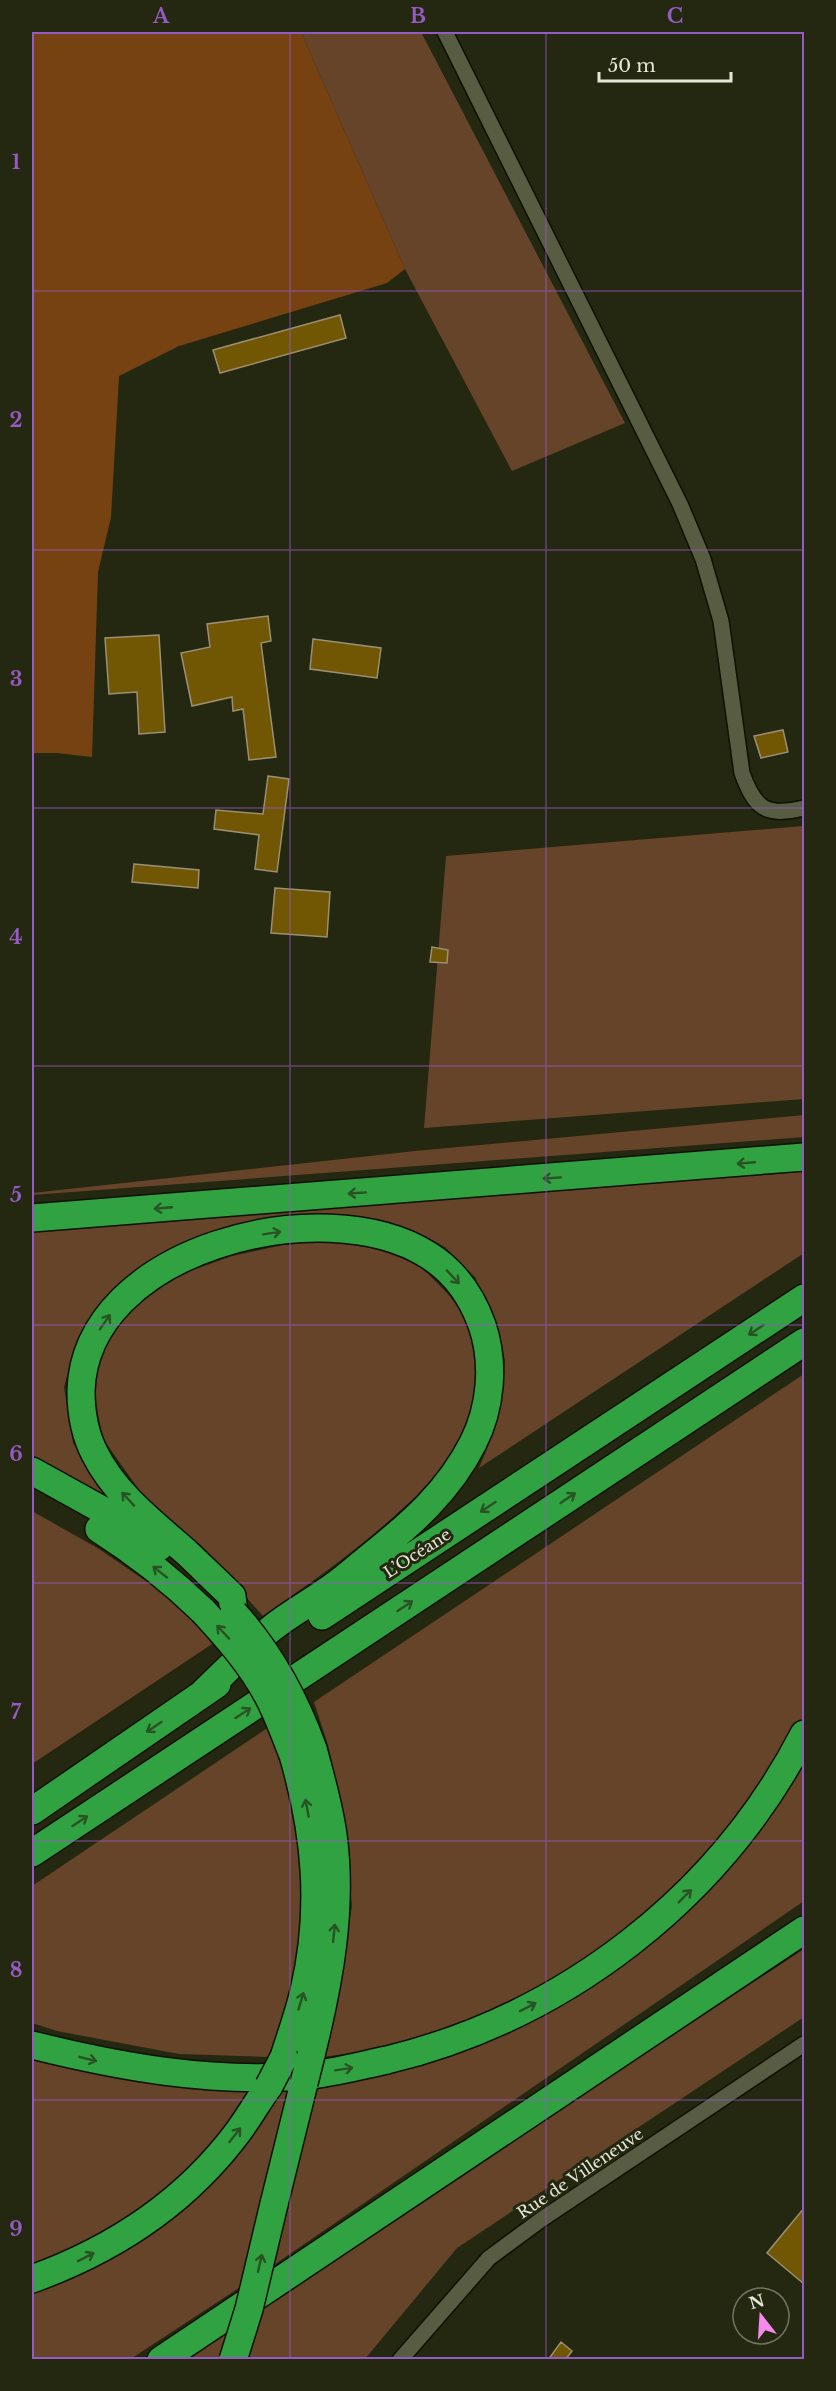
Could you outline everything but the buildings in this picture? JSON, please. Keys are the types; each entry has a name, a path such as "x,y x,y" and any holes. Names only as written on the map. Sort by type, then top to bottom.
{"highway":[{"path":"32,1218 804,1157"},
{"path":"202,1694 273,1627 329,1590 405,1529 445,1487 475,1440 485,1411 489,1384 487,1339 469,1296 452,1275 427,1254 373,1233 353,1230 292,1230 237,1239 192,1254 161,1270 136,1287 114,1310 92,1344 82,1377 81,1404 93,1451 104,1471 222,1605 232,1642 260,1682 275,1710 303,1752 333,1835 336,1910 325,1999 252,2297 233,2360"},
{"name":"L’Océane","path":"32,1811 202,1694 804,1298"},
{"path":"32,1853 804,1342"},
{"path":"32,1471 142,1535 222,1605"},
{"path":"32,1486 137,1554 172,1582 222,1605"},
{"path":"32,2045 104,2063 177,2074 303,2076 357,2067 417,2052 472,2033 526,2009 568,1986 612,1957 660,1920 700,1881 764,1802 804,1734"},
{"path":"32,2279 89,2256 119,2239 173,2202 197,2179 238,2132 269,2086 284,2057 304,1992 314,1936 315,1879 312,1838 304,1793 303,1752"},
{"path":"162,2360 804,1930"}],"street":[{"path":"445,32 680,504 703,559 721,621 742,773 748,789 758,805 773,813 804,808"},
{"name":"Rue de Villeneuve","path":"400,2360 489,2258 542,2219 804,2044"}],"shaded area":[{"path":"32,32 301,32 405,269 387,283 179,346 119,376 111,517 98,572 92,757 32,753"},
{"path":"301,32 421,32 625,423 512,471 405,269"},
{"path":"804,826 804,1099 424,1128 446,856"},
{"path":"804,1115 804,1137 32,1195 32,1193 415,1151"},
{"path":"804,1169 804,1253 479,1468 495,1429 503,1389 505,1360 492,1313 475,1277 445,1247 417,1232 386,1221 342,1217 215,1233 151,1261 111,1292 76,1343 64,1387 73,1443 108,1499 32,1457 32,1229 604,1184 778,1174"},
{"path":"335,1240 388,1253 418,1266 457,1305 469,1329 475,1354 476,1379 472,1405 451,1454 429,1486 352,1551 263,1616 237,1587 147,1501 103,1439 92,1384 109,1336 135,1305 179,1275 232,1256 283,1245"},
{"path":"804,1374 804,1720 791,1746 673,1897 522,2004 396,2047 322,2057 337,1994 352,1906 339,1794 328,1745 314,1702"},
{"path":"32,1511 99,1549 197,1616 218,1640 32,1764"},
{"path":"272,1725 293,1783 307,1902 291,2009 269,2057 179,2054 57,2031 32,2023 32,1886"},
{"path":"804,1756 804,1901 268,2269 316,2082 573,1992"},
{"path":"804,1949 804,2017 457,2248 365,2359 243,2360 259,2308"},
{"path":"32,2053 254,2087 208,2154 132,2221 32,2271"},
{"path":"295,2084 245,2284 129,2360 32,2359 32,2290 111,2256 278,2085"},
{"path":"232,2330 222,2359 188,2359"}]}
